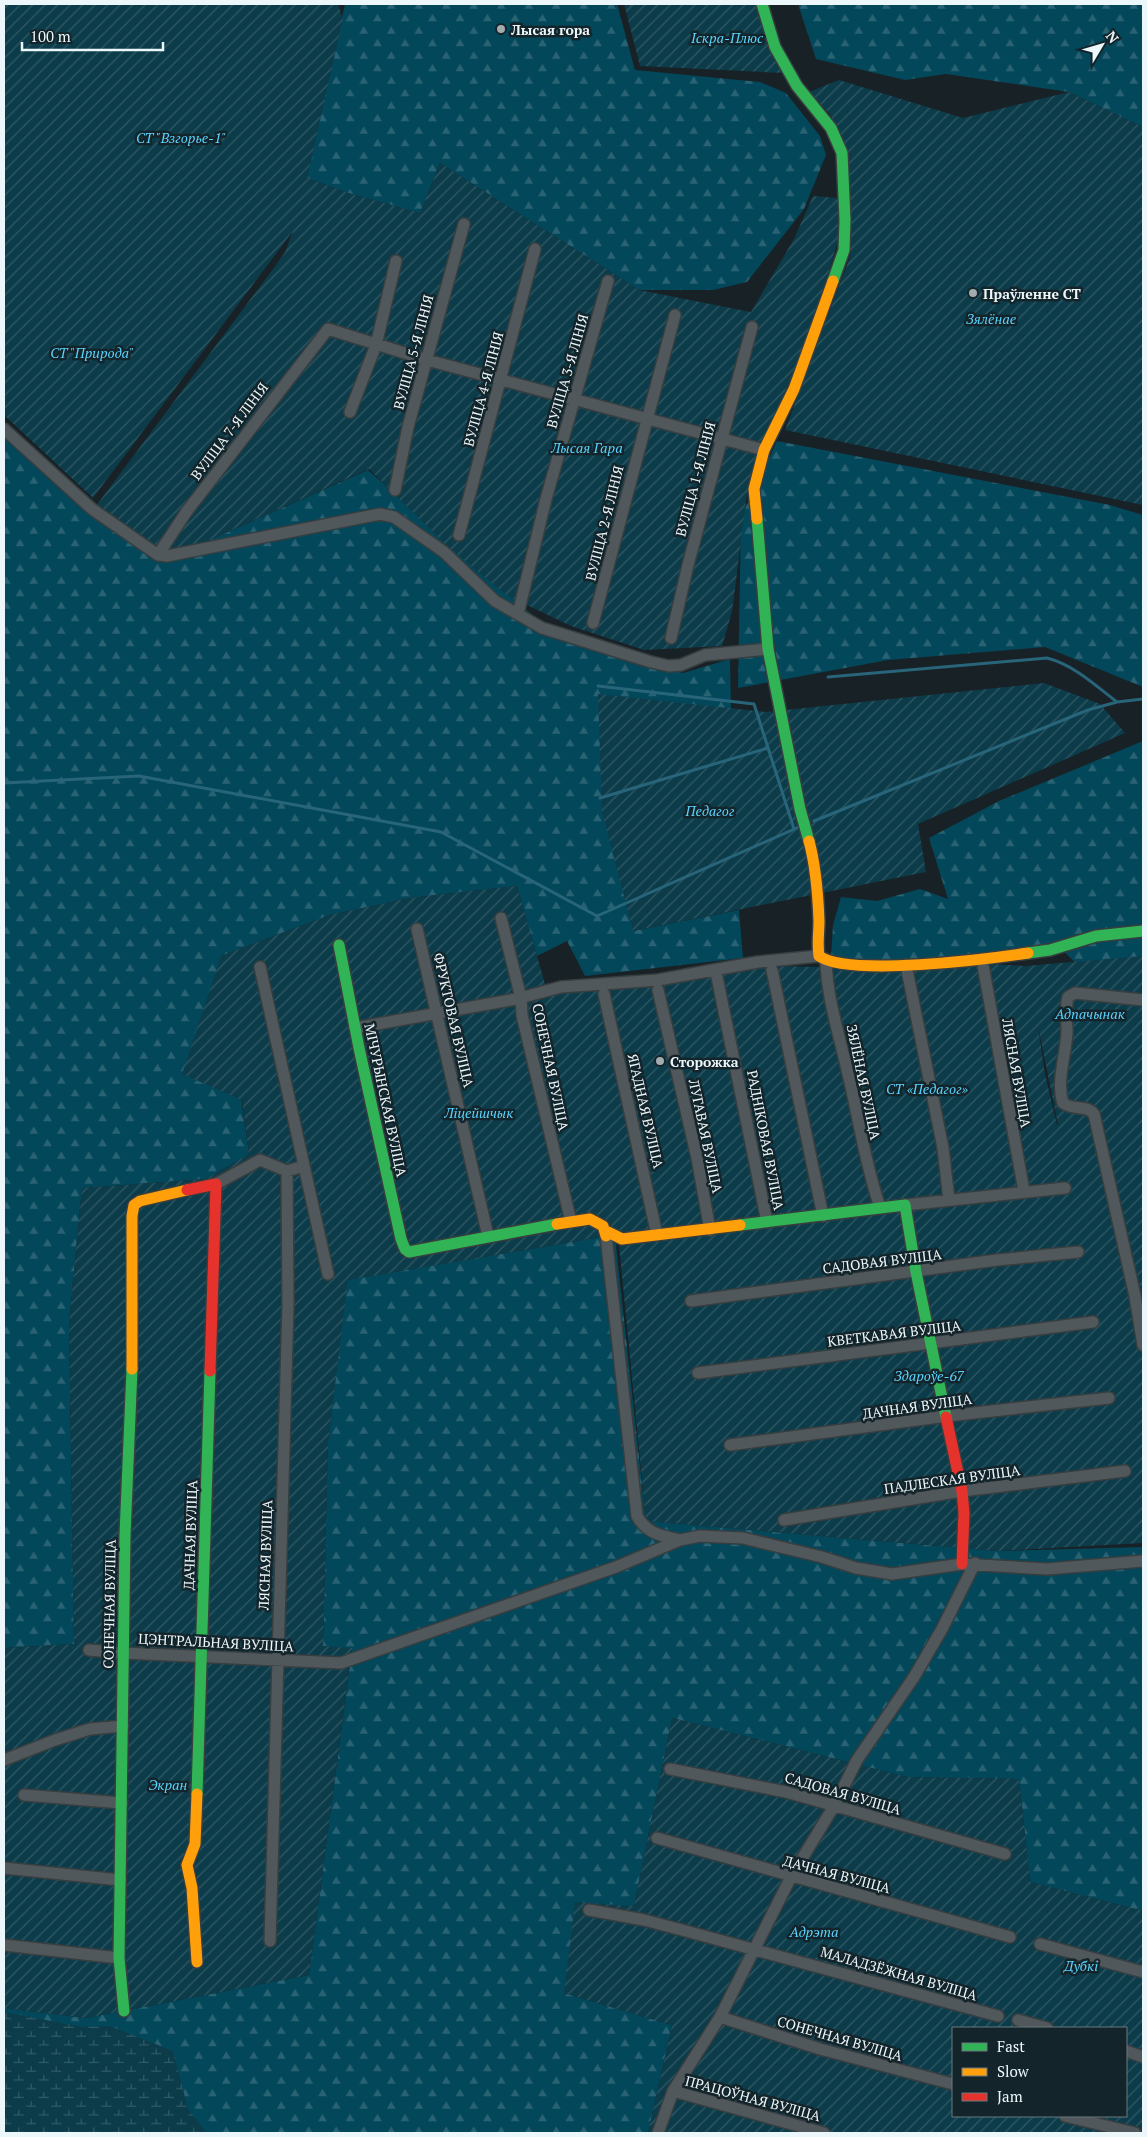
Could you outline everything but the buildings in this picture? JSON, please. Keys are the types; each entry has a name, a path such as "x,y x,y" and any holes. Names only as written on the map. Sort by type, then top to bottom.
{"street":[{"path":"762,4 775,47 797,86 831,128 842,153 845,220 844,250 794,389 764,450 754,489 768,649 800,809 811,850 818,895 819,925 817,945 823,959"},
{"name":"ВУЛІЦА 5-Я ЛІНІЯ","path":"395,490 408,427 464,224"},
{"name":"ВУЛІЦА 4-Я ЛІНІЯ","path":"459,535 535,249"},
{"path":"350,412 376,345 396,261"},
{"name":"ВУЛІЦА 3-Я ЛІНІЯ","path":"518,614 546,499 608,281"},
{"name":"ВУЛІЦА 2-Я ЛІНІЯ","path":"593,623 675,315"},
{"name":"ВУЛІЦА 1-Я ЛІНІЯ","path":"671,638 721,440 752,327"},
{"name":"ВУЛІЦА 7-Я ЛІНІЯ","path":"158,555 187,510 328,329 376,345"},
{"path":"376,345 721,440 764,450"},
{"path":"4,429 92,508 158,555 167,556 380,514 394,517 444,552 495,601 542,628 669,666 681,665 705,655 768,649"},
{"name":"СОНЕЧНАЯ ВУЛІЦА","path":"501,918 521,998 522,1014 571,1222"},
{"name":"ФРУКТОВАЯ ВУЛІЦА","path":"418,928 488,1236"},
{"path":"355,1028 521,998 561,987 658,980 758,962 823,959 861,967 982,960 1050,950 1096,936 1143,931"},
{"name":"МІЧУРЫНСКАЯ ВУЛІЦА","path":"339,945 355,1028 401,1239 405,1249 409,1252 415,1252 488,1236"},
{"name":"ЗЯЛЁНАЯ ВУЛІЦА","path":"823,959 864,1154 880,1207"},
{"name":"ЛЯСНАЯ ВУЛІЦА","path":"982,960 1024,1191"},
{"path":"906,965 943,1148 950,1200"},
{"path":"260,967 328,1274"},
{"path":"772,970 824,1216"},
{"name":"РАДНІКОВАЯ ВУЛІЦА","path":"717,976 767,1222"},
{"name":"ЛУГАВАЯ ВУЛІЦА","path":"658,990 697,1158 710,1230"},
{"path":"1143,1000 1075,993 1068,997 1062,1098 1067,1106 1088,1109 1094,1114 1135,1296 1143,1345"},
{"name":"ЯГАДНАЯ ВУЛІЦА","path":"604,994 657,1235"},
{"path":"216,1184 260,1160 287,1171 304,1166"},
{"name":"ЛЯСНАЯ ВУЛІЦА","path":"270,1941 288,1305 287,1171"},
{"name":"СОНЕЧНАЯ ВУЛІЦА","path":"124,2011 119,1958 123,1653 133,1336 132,1216 134,1205 140,1201 216,1184"},
{"name":"ДАЧНАЯ ВУЛІЦА","path":"197,1962 192,1888 187,1865 196,1844 216,1184"},
{"path":"606,1236 608,1232 622,1238 710,1230 880,1207 1066,1188"},
{"path":"905,1205 916,1272 933,1344 962,1491 964,1513 962,1564"},
{"path":"488,1236 590,1219 603,1226 606,1236 638,1516 643,1526 652,1533 680,1540 700,1536 743,1538 822,1557 856,1568 892,1574 962,1564 1047,1569 1143,1561"},
{"name":"САДОВАЯ ВУЛІЦА","path":"691,1301 997,1260 1078,1252"},
{"name":"КВЕТКАВАЯ ВУЛІЦА","path":"698,1373 1093,1322"},
{"name":"ДАЧНАЯ ВУЛІЦА","path":"730,1445 947,1416 1109,1398"},
{"name":"ПАДЛЕСКАЯ ВУЛІЦА","path":"784,1520 962,1491 1125,1471"},
{"name":"ЦЭНТРАЛЬНАЯ ВУЛІЦА","path":"89,1650 341,1663 616,1567 680,1540"},
{"path":"658,2133 673,2091 720,2018 791,1877 834,1806 857,1760 914,1677 942,1630 975,1564"},
{"path":"4,1760 55,1740 90,1729 122,1726"},
{"name":"САДОВАЯ ВУЛІЦА","path":"670,1769 786,1792 1005,1854"},
{"path":"24,1795 122,1803"},
{"name":"ДАЧНАЯ ВУЛІЦА","path":"657,1838 1010,1937"},
{"path":"4,1868 120,1880"},
{"name":"МАЛАДЗЁЖНАЯ ВУЛІЦА","path":"589,1910 644,1920 756,1949 998,2016"},
{"path":"1040,1944 1143,1972"},
{"path":"4,1945 119,1958"},
{"name":"СОНЕЧНАЯ ВУЛІЦА","path":"720,2018 820,2049 952,2084"},
{"path":"1018,2020 1043,2027"},
{"path":"1127,2051 1143,2056"},
{"name":"ПРАЦОЎНАЯ ВУЛІЦА","path":"673,2091 824,2133"},
{"path":"1069,2117 1135,2133"}],"green space":[{"name":"Лысая Гара","path":"4,4 338,4 343,19 307,178 348,193 420,213 440,163 639,290 751,312 794,239 813,196 838,198 840,233 815,321 758,455 747,494 732,612 722,646 644,650 571,626 506,595 445,544 369,469 162,561 90,514 273,269 285,252 293,231 93,498 4,415"},
{"path":"345,4 617,4 635,70 760,82 786,93 820,136 826,155 804,209 747,282 713,290 639,290 440,163 420,213 348,193 307,178"},
{"name":"Іскра-Плюс","path":"624,4 757,4 783,73 640,66"},
{"path":"798,4 1143,4 1143,127 1069,92 946,74 905,80 816,59"},
{"name":"Зялёнае","path":"839,80 963,118 1069,92 1143,127 1143,505 785,430 850,257 847,151 830,114 809,92"},
{"path":"4,436 162,561 368,470 555,635 683,673 730,659 731,711 633,931 739,910 743,958 585,976 567,941 537,956 517,886 410,898 330,915 221,956 249,1154 206,1179 82,1188 69,1322 74,1644 4,1648"},
{"path":"777,441 1110,505 1143,515 1143,687 1045,647 888,660 738,688 741,517"},
{"name":"Педагог","path":"1044,683 1100,704 1125,733 918,824 926,872 633,931 602,812 598,694 766,712"},
{"path":"1143,741 1143,966 1080,967 1058,946 907,969 831,957 833,925 841,897 877,901 920,889 948,899 929,838 999,801"},
{"path":"517,886 545,984 774,966 826,1219 775,966 907,969 988,964 1025,966 1143,956 1143,1543 997,1551 646,1521 618,1234 348,1280 328,1442 323,1646 352,1648 309,1975 86,2018 4,2008 4,1648 74,1644 69,1322 82,1188 206,1179 249,1154 242,1100 182,1074 221,956 330,915 410,898","holes":["1038,1026 1058,1125 1045,1074"]},
{"path":"618,1234 616,1246 646,1521 997,1551 1143,1547 1143,1911 1030,1882 1019,1779 907,1777 672,1718 634,1906 564,1993 672,2025 648,2133 4,2133 4,2008 86,2018 309,1975 352,1649 323,1646 328,1442 347,1280"},
{"name":"Адрэта","path":"672,1718 907,1777 1019,1779 1030,1882 1143,1911 1143,2133 648,2133 672,2025 564,1993 575,1902 634,1906"},
{"path":"4,2012 82,2027 110,2026 173,2051 188,2109 207,2133 4,2133"}],"waterway":[{"path":"828,677 1047,658 1066,665 1092,682 1117,702"},
{"path":"598,686 754,704 794,829"},
{"path":"814,821 1088,710 1117,702 1143,699"},
{"path":"600,798 768,748"},
{"path":"4,783 139,776 441,832 597,916 799,827"}],"traffic: fast":[{"path":"762,4 775,47 797,86 831,128 842,153 845,220 844,250 833,281"},
{"path":"757,519 768,649 800,809 809,841"},
{"path":"1028,953 1050,950 1096,936 1143,931"},
{"path":"339,945 359,1048 401,1239 405,1249 409,1252 557,1224"},
{"path":"740,1225 905,1205 916,1272 946,1417"},
{"path":"124,2011 119,1958 125,1535 132,1369"},
{"path":"197,1794 210,1371"}],"traffic: slow":[{"path":"757,519 754,489 764,450 794,389 833,281"},
{"path":"809,841 817,891 819,956 835,962 888,966 920,965 1028,953"},
{"path":"132,1369 132,1216 134,1205 140,1201 187,1190"},
{"path":"557,1224 590,1219 603,1226 606,1236 608,1232 622,1239 740,1225"},
{"path":"197,1794 195,1844 187,1865 192,1888 197,1962"}],"traffic: jam":[{"path":"187,1190 216,1184 210,1371"},
{"path":"946,1417 962,1491 964,1513 962,1564"}],"place":[{"name":"Лысая гора","path":"501,29"},
{"name":"Праўленне СТ","path":"973,293"},
{"name":"Сторожка","path":"660,1061"}],"park label":[{"name":"СТ \"Взгорье-1\"","path":"181,137"},
{"name":"СТ \"Природа\"","path":"92,352"},
{"name":"Адпачынак","path":"1090,1013"},
{"name":"СТ «Педагог»","path":"927,1088"},
{"name":"Ліцейшчык","path":"479,1112"},
{"name":"Здароўе-67","path":"929,1375"},
{"name":"Экран","path":"168,1784"},
{"name":"Дубкі","path":"1081,1965"}]}
